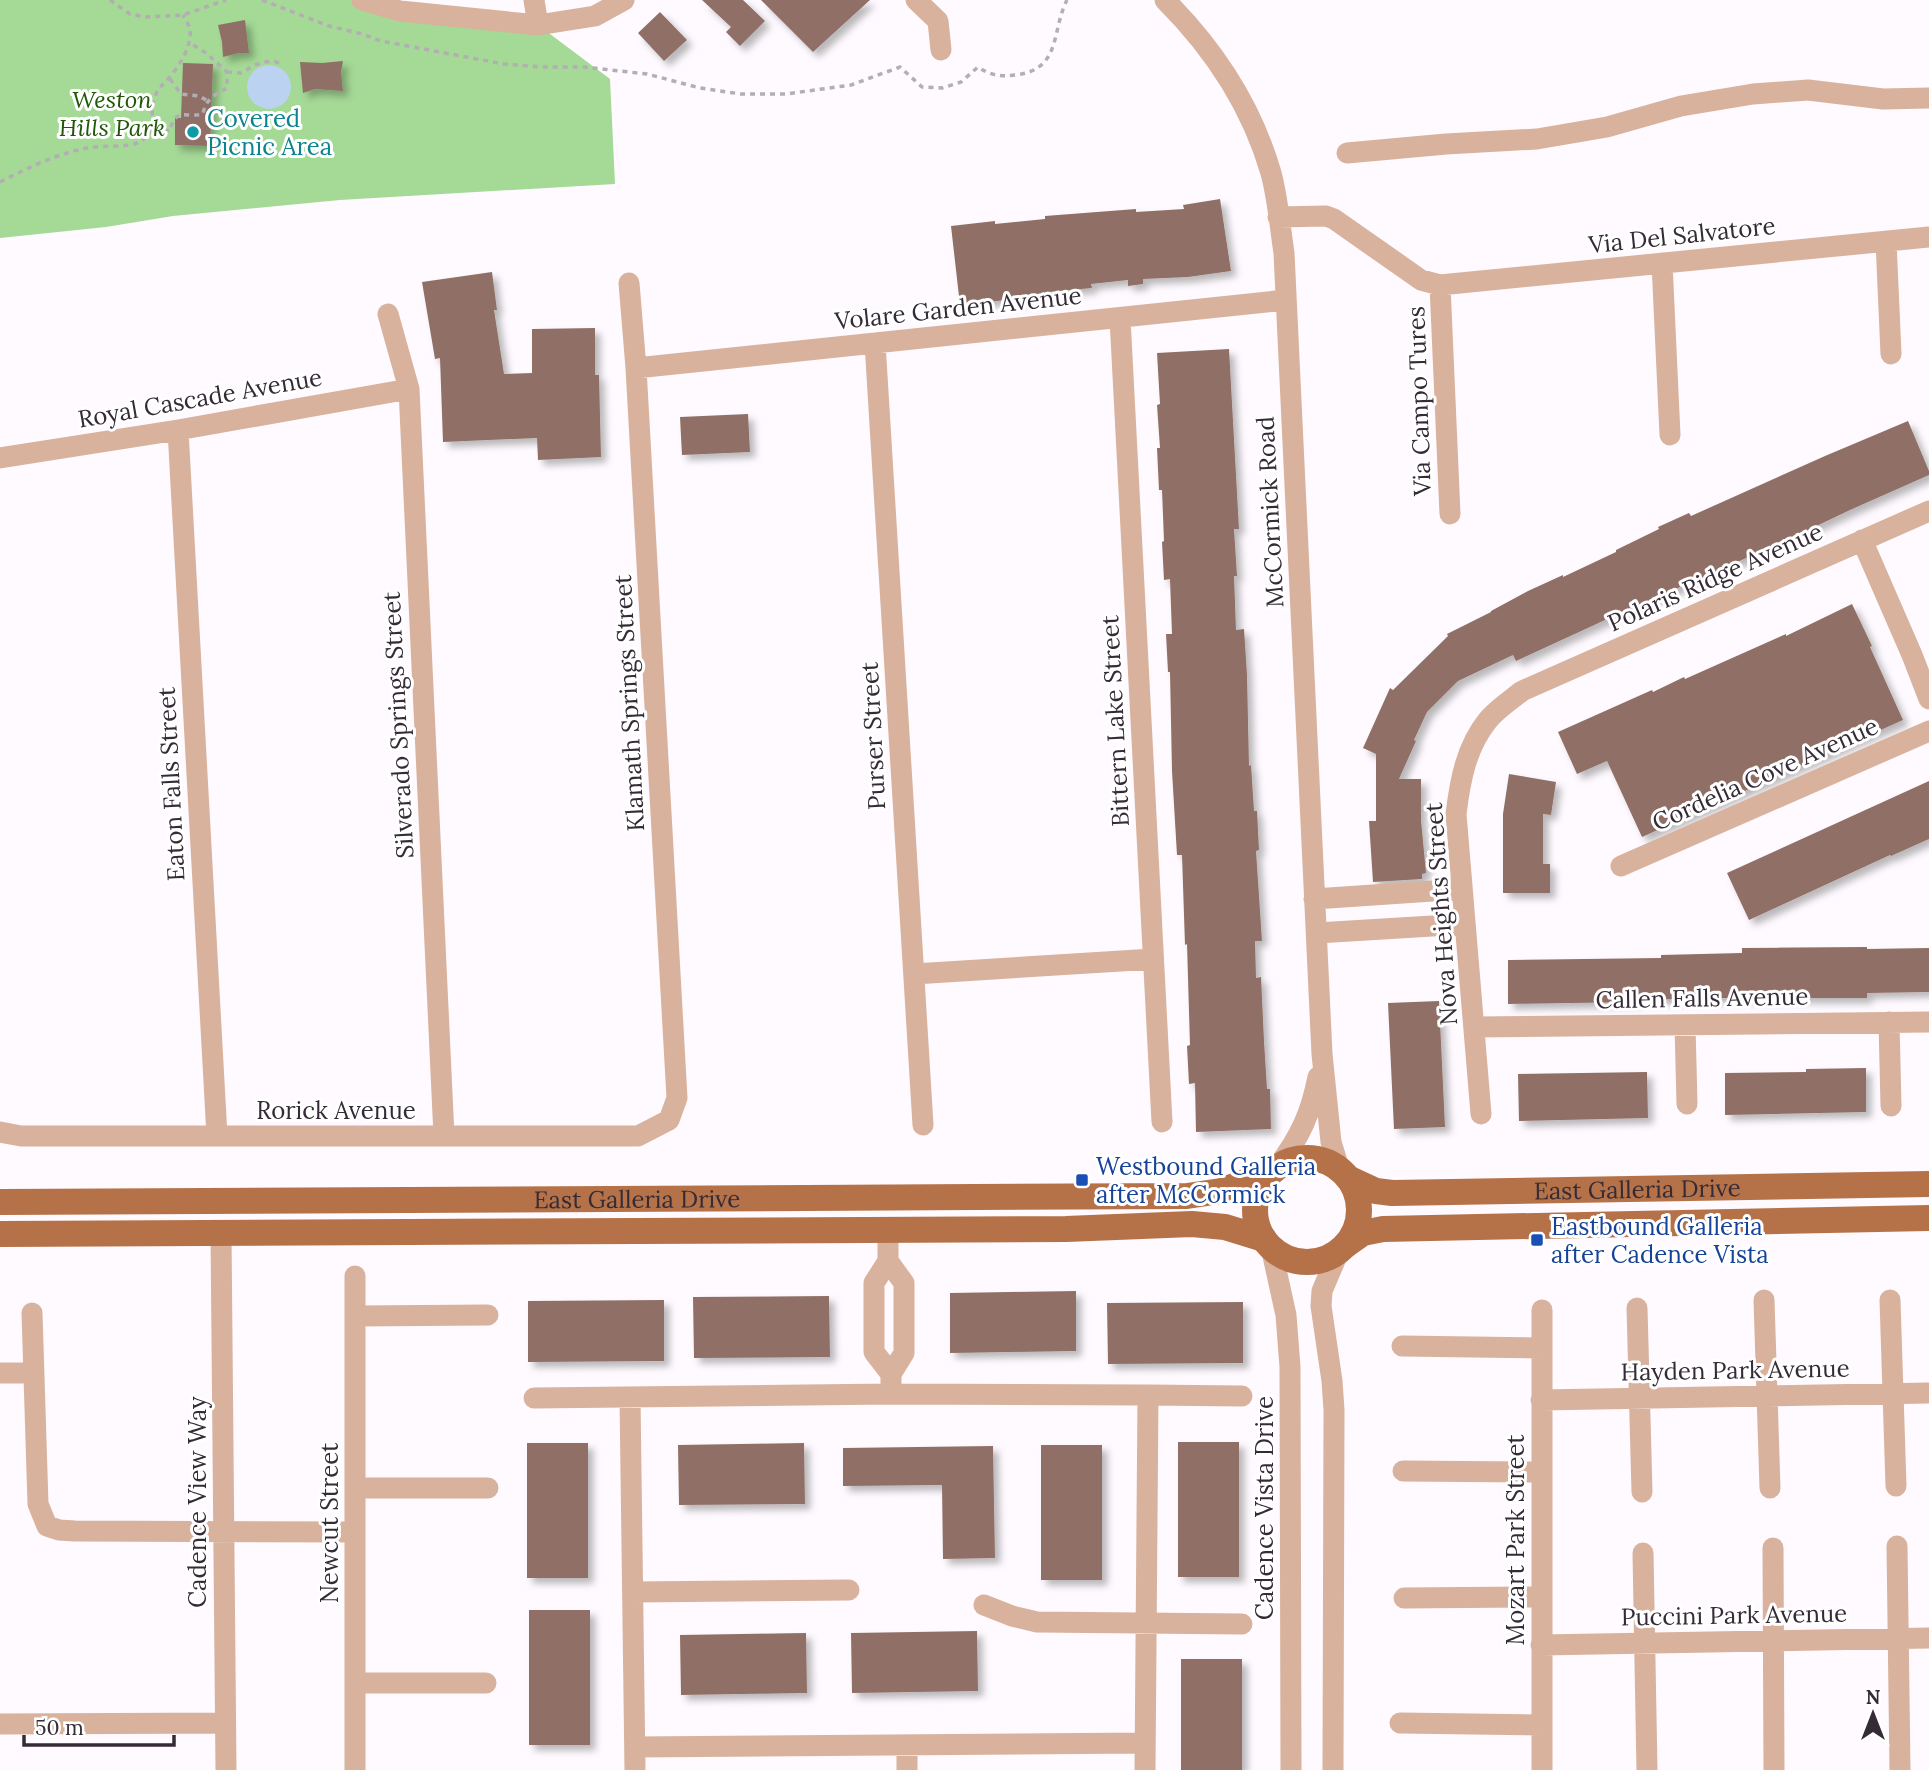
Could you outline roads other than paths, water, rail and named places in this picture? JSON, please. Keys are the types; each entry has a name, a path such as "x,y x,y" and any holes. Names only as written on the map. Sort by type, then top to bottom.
{"main road":[{"path":"1308,1157 1325,1160 1344,1173 1357,1192 1359,1214 1356,1229 1342,1248 1322,1260 1300,1261 1280,1254 1267,1243 1256,1220 1256,1199 1259,1189 1274,1169 1287,1161 1308,1157"},
{"name":"East Galleria Drive","path":"0,1202 1187,1196 1220,1191 1252,1181 1274,1169"},
{"name":"East Galleria Drive","path":"1344,1173 1376,1191 1392,1192 1929,1184"},
{"name":"East Galleria Drive","path":"1342,1248 1363,1233 1383,1229 1929,1218"},
{"name":"East Galleria Drive","path":"0,1234 1066,1229 1192,1224 1225,1227 1267,1243"}],"street":[{"path":"362,0 400,11 538,25 596,16 624,0"},
{"path":"534,0 538,25"},
{"path":"916,0 938,21 941,50"},
{"name":"McCormick Road","path":"1165,0 1217,60 1250,115 1272,175 1284,253 1322,1054 1331,1142 1344,1173"},
{"path":"1348,153 1536,139 1607,127 1681,106 1753,94 1808,90 1883,99 1929,98"},
{"path":"1278,217 1326,216 1334,219 1421,280 1440,285"},
{"name":"Via Del Salvatore","path":"1440,285 1929,237"},
{"path":"1886,241 1891,355"},
{"path":"1662,263 1670,435"},
{"name":"Klamath Springs Street","path":"629,283 677,1098 669,1120"},
{"name":"Via Campo Tures","path":"1440,285 1450,514"},
{"name":"Volare Garden Avenue","path":"636,368 1286,300"},
{"name":"Silverado Springs Street","path":"388,314 409,389 444,1136"},
{"name":"Bittern Lake Street","path":"1120,318 1162,1122"},
{"name":"Purser Street","path":"876,344 923,1125"},
{"name":"Royal Cascade Avenue","path":"0,458 409,389"},
{"name":"Eaton Falls Street","path":"178,430 217,1136"},
{"name":"Polaris Ridge Avenue","path":"1522,691 1929,511"},
{"path":"1862,540 1929,699"},
{"name":"Nova Heights Street","path":"1481,1114 1456,814 1459,784 1470,751 1488,720 1522,691"},
{"name":"Cordelia Cove Avenue","path":"1621,866 1929,731"},
{"path":"1314,899 1462,889"},
{"path":"1401,893 1403,928"},
{"path":"1317,933 1465,924"},
{"path":"914,974 1153,959"},
{"name":"Callen Falls Avenue","path":"1475,1027 1929,1022"},
{"path":"1889,1023 1891,1106"},
{"path":"1685,1025 1687,1104"},
{"name":"McCormick Road","path":"1274,1169 1300,1135 1308,1114 1322,1054"},
{"name":"Rorick Avenue","path":"0,1132 21,1136 638,1136 669,1120"},
{"path":"888,1230 888,1261 874,1283 874,1352 891,1384"},
{"name":"Cadence View Way","path":"221,1233 226,1770"},
{"name":"Cadence Vista Drive","path":"1267,1243 1286,1315 1290,1367 1291,1770"},
{"path":"1333,1770 1334,1410 1321,1306 1322,1292 1342,1248"},
{"path":"888,1261 904,1283 904,1353 891,1384"},
{"name":"Newcut Street","path":"355,1276 355,1770"},
{"path":"1764,1300 1770,1488"},
{"path":"1890,1300 1896,1486"},
{"path":"1637,1308 1642,1492"},
{"name":"Mozart Park Street","path":"1542,1310 1542,1770"},
{"path":"32,1313 38,1504 47,1526 75,1531 355,1532"},
{"path":"355,1316 488,1315"},
{"path":"1402,1346 1542,1348"},
{"path":"0,1373 34,1373"},
{"path":"534,1398 631,1398 891,1384 1147,1395 1242,1396"},
{"name":"Hayden Park Avenue","path":"1541,1400 1929,1393"},
{"path":"1145,1770 1147,1395"},
{"path":"631,1398 635,1770"},
{"path":"1402,1471 1541,1472"},
{"path":"355,1488 488,1488"},
{"path":"1897,1546 1900,1770"},
{"path":"1773,1548 1774,1770"},
{"path":"1643,1553 1647,1770"},
{"path":"634,1592 849,1590"},
{"path":"1404,1598 1541,1597"},
{"path":"984,1605 1037,1622 1242,1624"},
{"name":"Puccini Park Avenue","path":"1541,1645 1929,1638"},
{"path":"355,1683 486,1683"},
{"path":"0,1724 225,1723"},
{"path":"1400,1723 1542,1726"},
{"path":"635,1746 1145,1743"},
{"path":"907,1745 907,1770"}],"water":[{"path":"269,65 285,71 291,87 285,103 269,109 253,103 247,87 253,71"}],"place":[{"name":"Covered Picnic Area","path":"193,132"},
{"name":"Westbound Galleria after McCormick","path":"1082,1180"},
{"name":"Eastbound Galleria after Cadence Vista","path":"1537,1240"}],"park label":[{"name":"Weston Hills Park","path":"112,113"}]}
